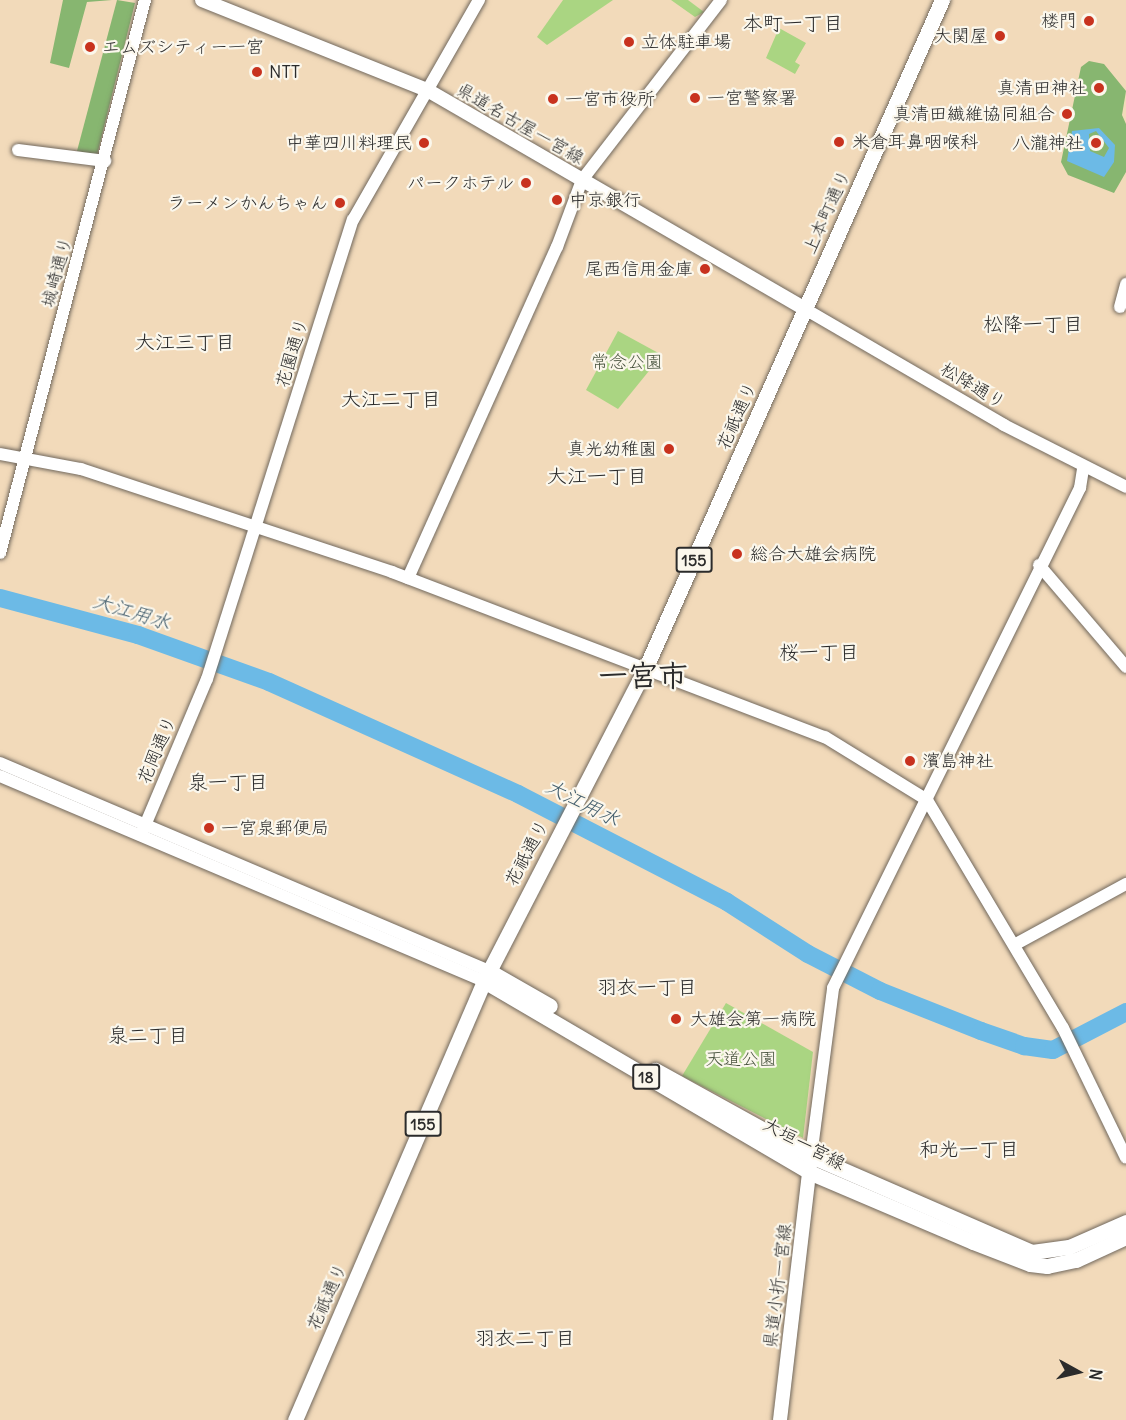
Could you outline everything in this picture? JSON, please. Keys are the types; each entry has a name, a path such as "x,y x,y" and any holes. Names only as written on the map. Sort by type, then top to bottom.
{"main road":[{"name":"県道名古屋一宮線","path":"202,0 429,91 805,309"},
{"name":"上本町通り","path":"805,309 942,0"},
{"name":"花祇通り","path":"295,1420 487,976 646,667 805,309"},
{"name":"大垣一宮線","path":"487,976 811,1156 1032,1252 1069,1247 1126,1222"},
{"name":"大垣一宮線","path":"487,976 809,1172 1030,1264 1047,1266 1076,1260 1126,1237"},
{"name":"県道小折一宮線","path":"780,1420 811,1156"}],"street":[{"name":"城崎通り","path":"0,553 105,161 145,0"},
{"name":"花園通り","path":"220,639 353,220 429,91 479,0"},
{"path":"408,578 557,247 582,180 721,0"},
{"path":"18,150 105,161"},
{"path":"1120,307 1126,284"},
{"name":"松降通り","path":"805,309 1083,468 1126,487"},
{"path":"0,454 91,472 408,578 825,737 927,800 1068,1038 1126,1158"},
{"path":"811,1156 837,980 1080,488 1083,468"},
{"path":"1040,565 1126,667"},
{"name":"花岡通り","path":"143,829 207,679 220,639"},
{"path":"0,763 143,829 487,976"},
{"path":"0,777 143,829"},
{"path":"1014,945 1126,884"}],"green space":[{"path":"63,0 112,0 87,2 69,68 50,63"},
{"path":"117,0 135,3 97,155 77,151"},
{"path":"563,0 613,0 547,45 537,37"},
{"path":"671,0 688,0 704,12 695,17"},
{"path":"779,28 806,43 795,62 800,65 795,74 766,58"},
{"path":"1089,61 1104,64 1126,91 1122,115 1126,124 1126,172 1114,193 1068,175 1061,162 1081,67"},
{"name":"常念公園","path":"618,331 662,355 618,409 586,390"},
{"name":"天道公園","path":"726,1003 813,1052 803,1138 682,1076"}],"water":[{"path":"1099,128 1115,145 1114,162 1104,177 1067,161 1072,131","holes":["1096,131 1109,148 1104,157 1090,151 1089,134"]}],"waterway":[{"name":"大江用水","path":"0,598 138,635 269,682 518,794 727,902 808,954 880,991 981,1031 1024,1046 1053,1050 1126,1012"}],"place":[{"name":"楼門","path":"1089,21"},
{"name":"大関屋","path":"1000,36"},
{"name":"立体駐車場","path":"629,42"},
{"name":"エムズシティー一宮","path":"90,47"},
{"name":"NTT","path":"257,72"},
{"name":"真清田神社","path":"1099,88"},
{"name":"一宮警察署","path":"695,98"},
{"name":"一宮市役所","path":"553,99"},
{"name":"真清田繊維協同組合","path":"1067,114"},
{"name":"米倉耳鼻咽喉科","path":"839,142"},
{"name":"中華四川料理民","path":"424,143"},
{"name":"八瀧神社","path":"1096,143"},
{"name":"パークホテル","path":"526,183"},
{"name":"中京銀行","path":"557,200"},
{"name":"ラーメンかんちゃん","path":"340,203"},
{"name":"尾西信用金庫","path":"705,269"},
{"name":"真光幼稚園","path":"669,449"},
{"name":"総合大雄会病院","path":"737,554"},
{"name":"濱島神社","path":"910,761"},
{"name":"一宮泉郵便局","path":"209,828"},
{"name":"大雄会第一病院","path":"676,1019"}],"district":[{"name":"本町一丁目","path":"793,22"},
{"name":"松降一丁目","path":"1033,323"},
{"name":"大江三丁目","path":"185,341"},
{"name":"大江二丁目","path":"391,398"},
{"name":"大江一丁目","path":"597,475"},
{"name":"桜一丁目","path":"819,651"},
{"name":"一宮市","path":"643,675"},
{"name":"泉一丁目","path":"228,781"},
{"name":"羽衣一丁目","path":"647,986"},
{"name":"泉二丁目","path":"148,1034"},
{"name":"和光一丁目","path":"969,1148"},
{"name":"羽衣二丁目","path":"525,1337"}]}
